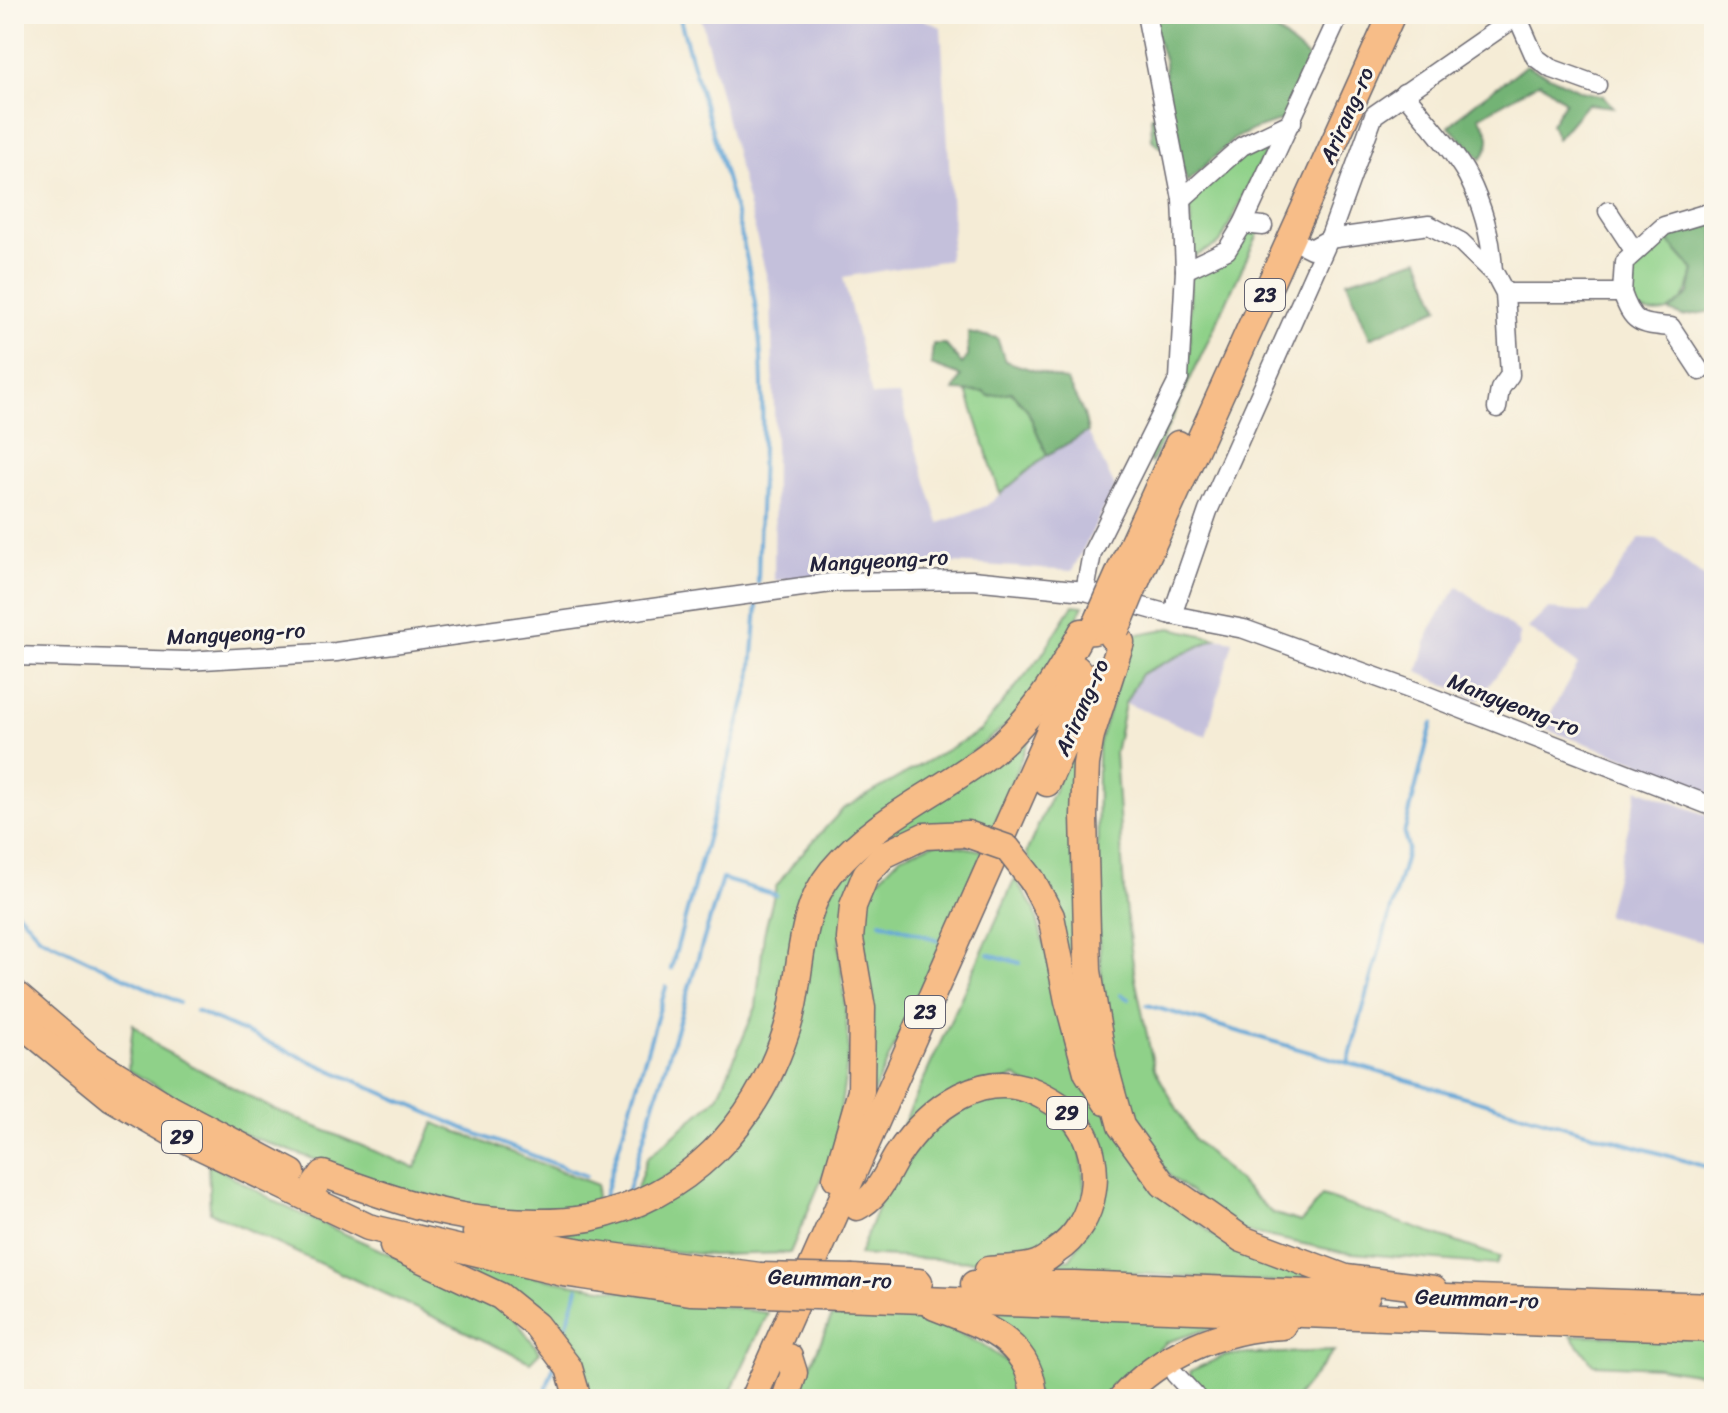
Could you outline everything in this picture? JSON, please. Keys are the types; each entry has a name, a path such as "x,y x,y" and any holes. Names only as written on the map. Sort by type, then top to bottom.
{"highway":[{"name":"Arirang-ro","path":"761,1394 1105,631 1372,14"},
{"name":"Arirang-ro","path":"1129,574 1392,14"},
{"path":"315,1185 323,1174 392,1199 465,1216 507,1221 589,1218 644,1200 680,1180 712,1153 740,1123 763,1090 789,1024 802,940 814,904 830,873 872,830 976,763 1029,718 1058,676 1082,632 1105,631 1121,642 1091,735 1086,764 1084,816 1088,971 1103,1060 1121,1126"},
{"path":"848,1206 831,1197 861,1091 862,1008 850,939 853,906 866,874 884,855 924,836 967,834 1007,848 1032,880 1051,916 1068,1001 1087,1072 1163,1184 1242,1239 1346,1278 1434,1289 1436,1297"},
{"name":"Geumman-ro","path":"14,993 90,1058 171,1109 315,1185 414,1223 763,1285"},
{"name":"Geumman-ro","path":"14,1018 112,1098 174,1134 368,1227 563,1273 690,1292 763,1285 847,1288 1074,1284 1714,1306"},
{"name":"29","path":"848,1206 871,1201 899,1154 937,1111 958,1096 983,1085 1028,1088 1060,1106 1078,1123 1092,1158 1096,1180 1086,1215 1077,1231 1067,1244 1037,1264 959,1273 955,1284"},
{"name":"Arirang-ro","path":"761,1394 789,1357 848,1206"},
{"name":"29","path":"368,1227 361,1232 500,1296 536,1325 569,1368 578,1399"},
{"name":"Geumman-ro","path":"847,1288 917,1299 1714,1329"},
{"path":"917,1299 984,1327 1018,1350 1033,1386 1034,1399"},
{"path":"1121,1399 1133,1385 1182,1350 1258,1327 1350,1325 1351,1316"},
{"path":"785,1399 794,1373 789,1357"},
{"path":"738,1399 746,1386 761,1394"}],"street":[{"path":"1085,591 1092,553 1179,379 1185,270 1182,199 1146,14"},
{"path":"1185,270 1227,250 1243,224 1340,14"},
{"path":"1172,615 1213,498 1329,239 1374,115 1519,15 1535,57 1550,68 1597,85"},
{"path":"1404,93 1467,175 1480,206 1492,251 1493,273"},
{"path":"1182,199 1242,146 1292,122"},
{"path":"1608,211 1635,252"},
{"path":"1700,371 1671,327 1643,324 1630,316 1622,293 1624,262 1664,226 1714,211"},
{"path":"1243,224 1263,226"},
{"path":"1301,244 1311,249 1329,239 1429,225 1461,242 1493,273 1505,293 1510,375 1500,389 1497,408"},
{"path":"1505,293 1622,293"},
{"name":"Mangyeong-ro","path":"14,656 187,661 336,652 838,582 972,580 1085,591 1172,615 1244,629 1423,694 1714,807"},
{"path":"1175,1374 1198,1399"}],"shaded area":[{"path":"700,14 919,14 922,19 941,27 953,229 948,260 843,277 872,396 899,395 939,523 986,506 1047,455 1088,432 1115,487 1072,571 953,563 774,581 771,294"},
{"path":"1640,538 1656,539 1714,585 1714,796 1638,762 1542,728 1578,665 1528,628 1548,609 1589,613"},
{"path":"1458,586 1519,633 1519,645 1478,700 1418,672 1430,629"},
{"path":"1216,638 1233,641 1206,736 1125,703 1141,674"},
{"path":"1638,789 1714,818 1714,932 1710,944 1606,916"}],"green space":[{"path":"1149,14 1256,14 1310,59 1286,119 1234,139 1187,182 1182,166 1152,140 1151,116 1166,108 1165,62"},
{"path":"1526,65 1581,91 1603,96 1613,107 1587,104 1557,139 1551,124 1565,102 1540,82 1479,117 1489,138 1481,159 1449,127"},
{"path":"1273,137 1220,243 1192,258 1190,201 1241,158"},
{"path":"1707,219 1714,224 1714,311 1682,316 1669,311 1689,294 1694,270 1662,234"},
{"path":"1247,230 1260,230 1151,463 1147,455 1190,352 1190,275"},
{"path":"1662,234 1694,270 1691,283 1680,302 1665,312 1655,313 1630,307 1634,260"},
{"path":"1419,259 1439,308 1370,338 1347,281"},
{"path":"968,333 997,338 1005,361 1067,381 1084,414 1088,432 1047,455 1027,409 1011,392 989,396 984,392 954,391 961,376 931,365 933,344 945,344 962,364 968,356"},
{"path":"967,391 984,392 989,396 1010,392 1027,409 1047,455 1000,494"},
{"path":"1073,605 1083,606 1054,663 1008,724 818,873 769,1053 734,1115 681,1169 635,1194 647,1158 718,1097 756,1007 764,934 776,887 795,861 843,809 980,731 1041,656"},
{"path":"1171,628 1216,638 1141,674 1125,703 1115,753 1125,906 1135,978 1154,1068 1194,1139 1272,1213 1301,1222 1322,1196 1500,1257 1496,1265 1341,1252 1242,1231 1172,1178 1129,1122 1107,1041 1097,918 1098,746 1133,635"},
{"path":"1036,723 992,830 888,844 839,943 849,1050 835,1148 790,1253 712,1255 512,1232 638,1216 730,1154 782,1079 813,946 832,889 866,846"},
{"path":"1082,726 1087,1015 1026,853"},
{"path":"938,842 984,851 860,1121 870,1026 862,927 868,890 901,856"},
{"path":"1015,879 1035,910 1056,992 1146,1175 1213,1235 1306,1275 1312,1285 1024,1266 1070,1259 1093,1220 1084,1125 1015,1076 898,1136"},
{"path":"133,1024 161,1049 271,1108 415,1168 434,1123 597,1185 595,1205 507,1213 397,1189 235,1131 128,1070"},
{"path":"994,1091 1048,1107 1081,1148 1085,1195 1069,1230 1044,1249 994,1262 859,1255 884,1191 931,1129"},
{"path":"208,1163 284,1206 479,1295 512,1315 540,1352 530,1362 210,1212"},
{"path":"452,1259 569,1283 768,1313 727,1399 586,1399 584,1373"},
{"path":"960,1308 1233,1321 1167,1342 1102,1399 1042,1399"},
{"path":"832,1316 888,1316 934,1321 981,1344 1011,1365 1026,1399 799,1399 802,1384"},
{"path":"1571,1335 1714,1338 1714,1376 1658,1367 1593,1364"},
{"path":"1334,1351 1295,1399 1205,1399 1192,1381 1190,1371 1226,1355"}],"waterway":[{"path":"679,14 728,184 757,314 762,414 758,583"},
{"path":"671,969 751,679 757,606"},
{"path":"1348,1063 1408,848 1404,834 1432,723"},
{"path":"627,1193 722,879 776,895"},
{"path":"14,908 40,937 179,1003"},
{"path":"881,922 938,940"},
{"path":"988,954 1020,963"},
{"path":"604,1197 666,987"},
{"path":"1121,995 1129,999"},
{"path":"1147,1005 1714,1169"},
{"path":"196,1011 472,1132 586,1176"},
{"path":"561,1343 578,1288"},
{"path":"545,1392 555,1363"}]}
